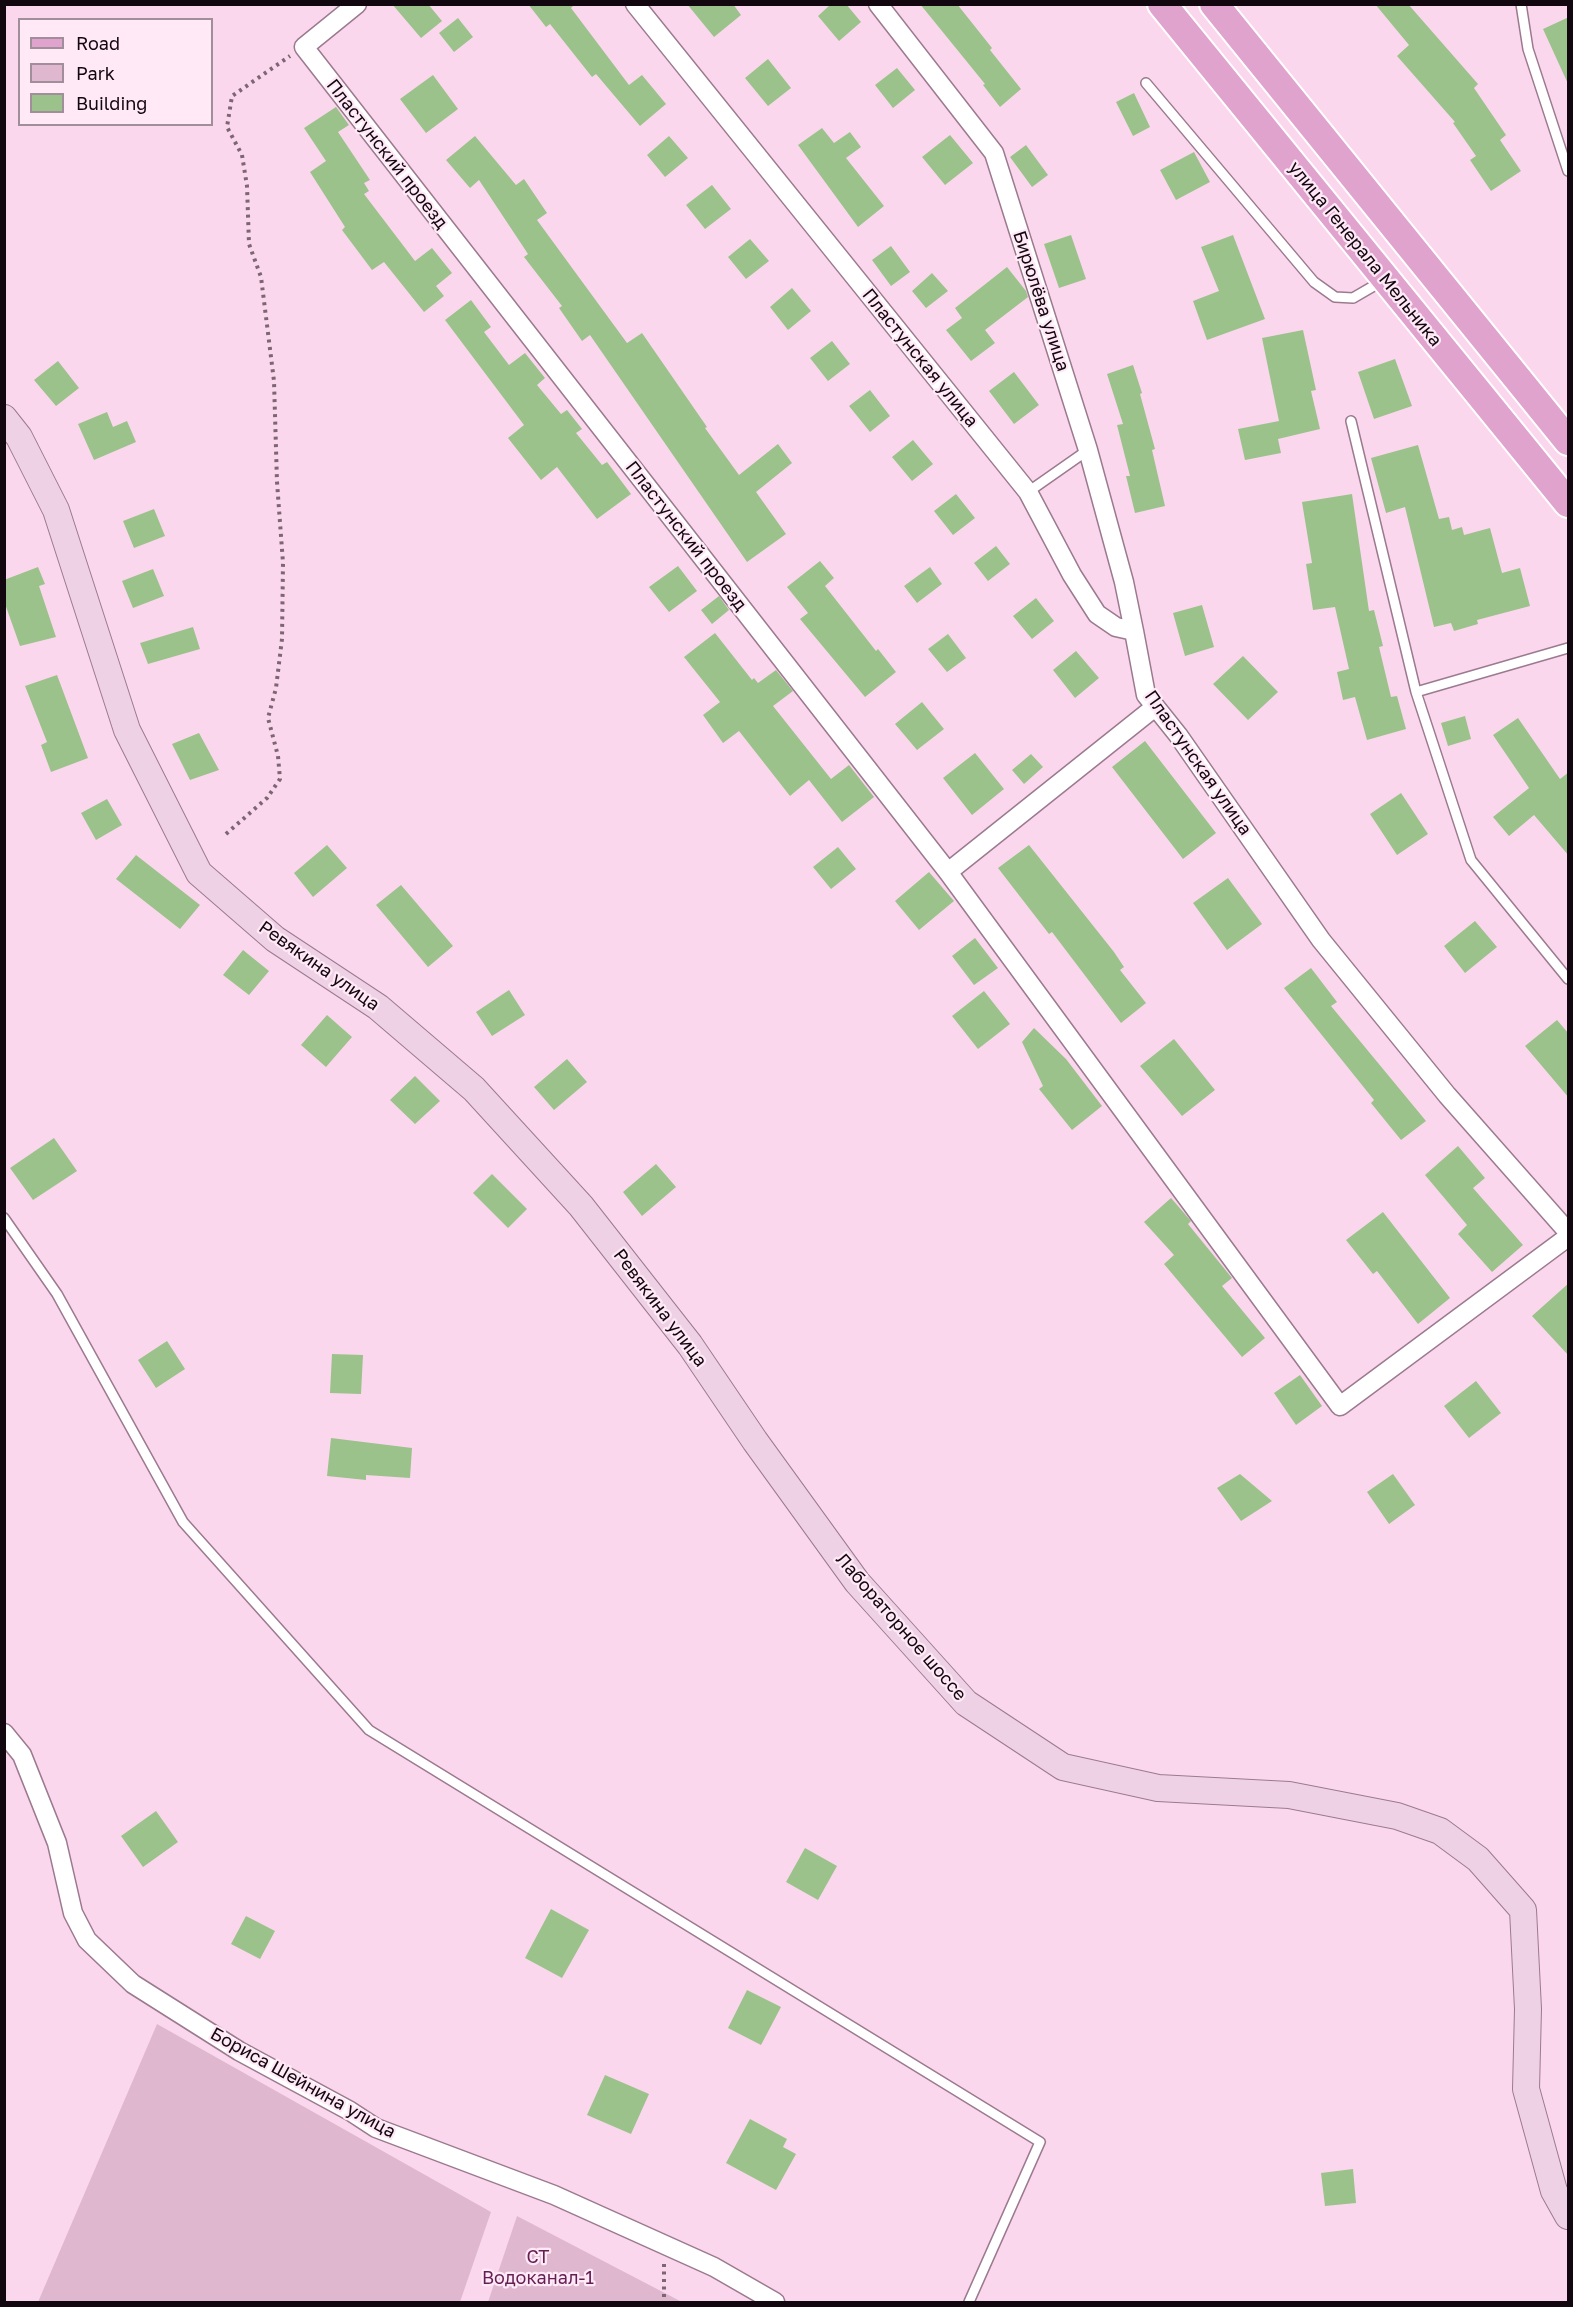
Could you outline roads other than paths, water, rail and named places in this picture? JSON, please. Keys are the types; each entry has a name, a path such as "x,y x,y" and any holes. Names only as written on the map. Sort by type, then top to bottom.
{"main road":[{"name":"улица Генерала Мельника","path":"1162,4 1569,503"},
{"path":"1214,4 1569,441"},
{"name":"Ревякина улица","path":"4,418 19,437 56,510 127,730 199,873 275,939 378,1007 474,1089 582,1206 690,1346 755,1441"},
{"name":"Лабораторное шоссе","path":"755,1441 857,1582 966,1702 1063,1767 1158,1788 1289,1795 1397,1816 1440,1832 1479,1859 1523,1910 1528,2009 1526,2090 1554,2191 1569,2216"}],"street":[{"name":"Пластунский проезд","path":"357,4 304,47 948,872 1340,1406 1569,1234"},
{"name":"Пластунская улица","path":"635,4 1028,492 1071,575 1096,614 1116,627 1134,631 1146,695 1178,735 1321,940 1447,1095 1569,1234"},
{"name":"Бирюлёва улица","path":"878,4 994,153 1088,450 1124,582 1134,631"},
{"path":"948,872 1155,707"},
{"name":"Бориса Шейнина улица","path":"4,1733 22,1755 57,1843 74,1913 87,1940 133,1984 239,2051 350,2111 376,2128 554,2195 714,2267 775,2302"}],"lane":[{"path":"1521,4 1528,49 1569,171"},
{"path":"1146,83 1314,282 1335,297 1353,298 1386,279"},
{"path":"1351,421 1416,692 1471,860 1569,979"},
{"path":"1028,492 1088,450"},
{"path":"1416,692 1569,648"},
{"path":"4,1218 57,1294 183,1522 369,1730 1040,2142 969,2302"}],"park label":[{"name":"СТ Водоканал-1","path":"538,2267"}]}
